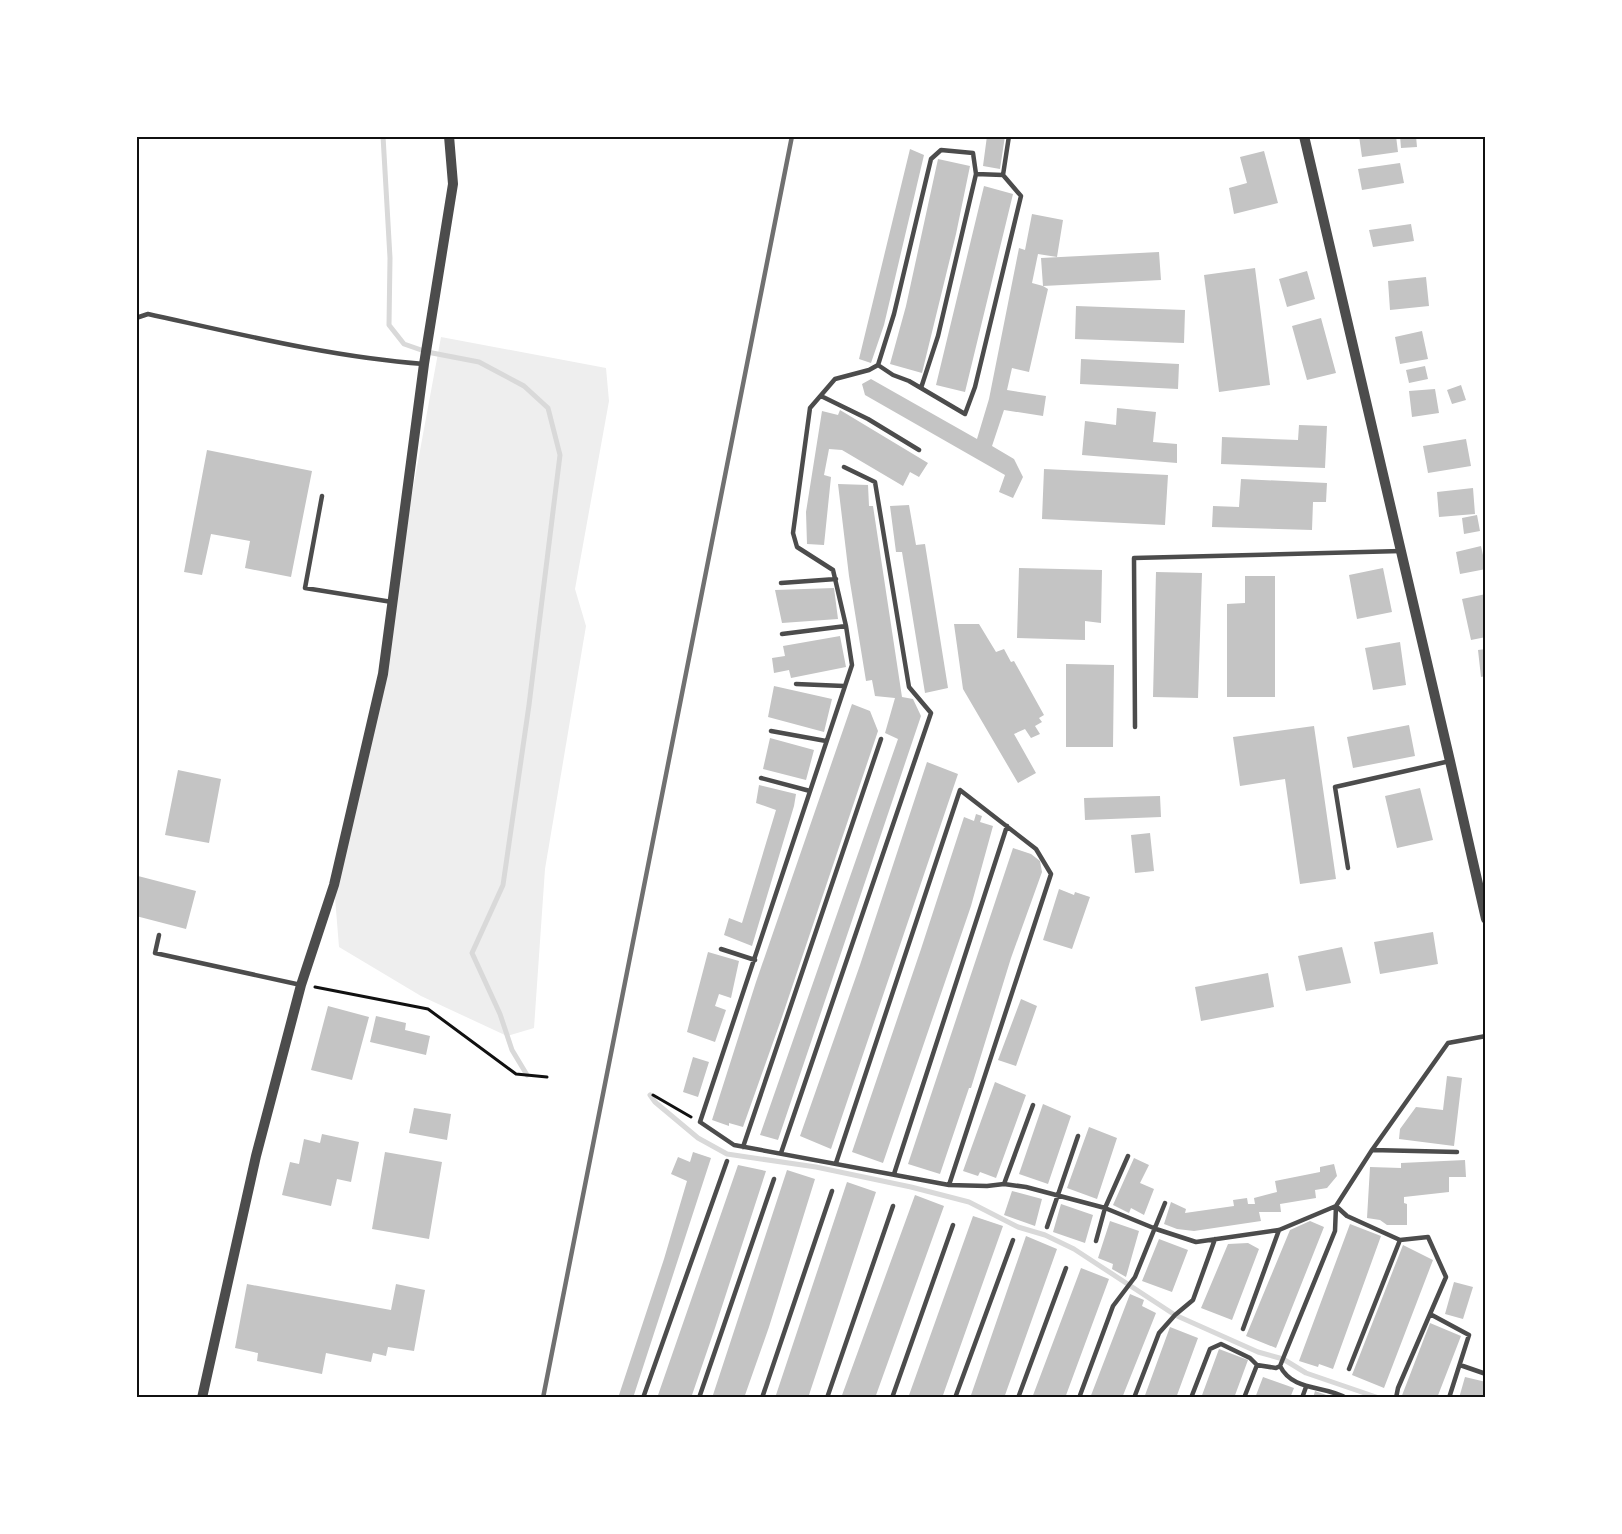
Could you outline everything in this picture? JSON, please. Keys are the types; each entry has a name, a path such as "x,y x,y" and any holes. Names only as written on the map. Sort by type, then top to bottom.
{"street":[{"path":"202,1398 255,1156 301,985 334,885 383,674 424,364 453,184 449,136"},
{"path":"1304,136 1485,919"}],"lane":[{"path":"1003,175 1009,136"},
{"path":"921,388 938,336 976,174 973,153 941,150 931,159 894,314 878,365 869,370 835,379 810,408 794,532 797,548 833,570 852,665 700,1122 734,1145 743,1148 949,1185 1004,1184 1026,1187 1105,1208 1156,1229 1196,1242 1279,1230 1336,1206"},
{"path":"878,365 883,370 909,381 965,414 975,387 1021,196 1003,175 976,174"},
{"path":"136,318 148,314 311,350 381,361 424,364"},
{"path":"821,396 868,419 919,450"},
{"path":"781,1153 931,713 909,687 875,482 844,467"},
{"path":"322,496 304,588 392,602"},
{"path":"1136,727 1134,558 1401,551"},
{"path":"782,583 836,579"},
{"path":"782,634 846,626"},
{"path":"796,684 844,686"},
{"path":"771,731 826,741"},
{"path":"743,1148 881,740"},
{"path":"1348,868 1335,787 1450,761"},
{"path":"761,778 810,791"},
{"path":"836,1163 960,790 1036,849 1051,874 949,1185"},
{"path":"894,1174 1007,826"},
{"path":"159,936 155,953 301,985"},
{"path":"722,950 755,960"},
{"path":"1346,1398 1306,1387 1285,1376 1280,1366 1335,1231 1336,1206 1372,1150 1448,1043 1485,1036"},
{"path":"1004,1184 1033,1105"},
{"path":"1047,1227 1078,1136"},
{"path":"1372,1150 1457,1152"},
{"path":"1096,1241 1105,1208 1128,1156"},
{"path":"643,1398 727,1161"},
{"path":"699,1398 774,1179"},
{"path":"762,1398 832,1191"},
{"path":"1079,1398 1113,1306 1135,1277 1165,1203"},
{"path":"827,1398 893,1206"},
{"path":"1336,1206 1347,1216 1400,1240 1428,1237 1446,1277 1398,1388 1396,1398"},
{"path":"892,1398 953,1225"},
{"path":"1243,1329 1279,1230"},
{"path":"1134,1398 1159,1333 1193,1299 1215,1239"},
{"path":"955,1398 1013,1240"},
{"path":"1349,1369 1400,1240"},
{"path":"1018,1398 1066,1268"},
{"path":"1430,1314 1470,1335 1449,1398"},
{"path":"1191,1398 1210,1349 1221,1344 1250,1358 1257,1365 1276,1368 1280,1366"},
{"path":"1244,1398 1257,1365"},
{"path":"1460,1365 1485,1374"},
{"path":"1302,1398 1306,1387"}],"path":[{"path":"301,985 428,1009 516,1074 547,1077"},
{"path":"653,1095 700,1122"}],"shaded area":[{"path":"441,337 606,368 609,401 575,589 586,626 545,869 534,1028 507,1036 421,996 339,947 334,885 383,674 392,602"}],"building":[{"path":"987,136 1005,136 1000,169 983,166"},
{"path":"1359,136 1396,136 1398,152 1362,157"},
{"path":"1400,136 1416,136 1417,147 1401,148"},
{"path":"910,149 924,155 884,325 871,363 859,359"},
{"path":"1264,151 1278,203 1234,214 1229,188 1247,183 1240,157"},
{"path":"938,159 970,166 922,373 890,364 906,306"},
{"path":"1400,163 1404,183 1362,190 1358,169"},
{"path":"984,186 1013,194 965,392 936,385"},
{"path":"1032,214 1063,220 1057,257 1038,254 1032,283 1048,289 1029,372 1012,368 1007,390 1046,396 1043,416 1004,410 992,446 1014,459 1023,477 1013,498 999,492 1005,475 865,395 862,384 871,379 977,439 989,399 1019,248 1025,250"},
{"path":"1411,224 1414,241 1373,247 1369,230"},
{"path":"1159,252 1161,280 1043,286 1041,258"},
{"path":"1255,268 1270,385 1219,392 1204,275"},
{"path":"1307,271 1315,299 1287,307 1279,279"},
{"path":"1426,277 1429,306 1390,310 1388,281"},
{"path":"1076,306 1185,310 1184,343 1075,339"},
{"path":"1321,318 1336,373 1307,380 1292,326"},
{"path":"1422,331 1428,359 1400,364 1395,337"},
{"path":"1081,359 1179,364 1178,389 1080,384"},
{"path":"1425,366 1428,379 1409,383 1406,370"},
{"path":"1461,385 1466,400 1452,404 1447,390"},
{"path":"1435,389 1439,413 1412,417 1409,391"},
{"path":"1117,408 1156,412 1153,442 1177,444 1177,463 1082,455 1085,421 1116,425"},
{"path":"840,410 928,463 919,477 910,472 903,486 842,450 829,449 824,475 831,477 824,545 807,544 806,512 822,411 838,415"},
{"path":"1299,425 1327,426 1325,468 1221,464 1222,437 1298,440"},
{"path":"1466,439 1471,466 1428,473 1423,446"},
{"path":"207,450 312,471 291,577 245,568 250,541 211,534 202,575 184,572"},
{"path":"1044,469 1168,475 1165,525 1042,519"},
{"path":"1241,479 1327,483 1326,502 1313,502 1312,530 1212,527 1213,506 1239,507"},
{"path":"838,484 868,485 869,506 873,506 902,697 913,699 921,716 778,1140 760,1135 898,739 885,733 895,698 875,696 872,680 866,681 849,576"},
{"path":"1473,488 1475,514 1439,517 1437,492"},
{"path":"909,505 916,545 925,544 948,688 925,693 902,552 896,552 890,506"},
{"path":"1477,515 1480,531 1464,534 1462,518"},
{"path":"1481,546 1486,569 1460,574 1456,552"},
{"path":"1019,568 1102,570 1101,623 1085,621 1085,640 1017,638"},
{"path":"1383,568 1392,612 1357,619 1349,575"},
{"path":"1156,572 1202,573 1198,698 1153,697"},
{"path":"1245,576 1275,576 1275,697 1227,697 1227,604 1245,603"},
{"path":"834,588 838,619 782,623 775,590"},
{"path":"1486,594 1486,637 1471,640 1462,599"},
{"path":"954,624 979,624 996,652 1004,649 1011,662 1014,661 1044,715 1039,718 1042,722 1035,726 1040,734 1031,738 1025,729 1014,734 1036,773 1018,783 963,689"},
{"path":"840,636 846,667 791,678 789,670 774,673 772,658 785,656 783,646"},
{"path":"1400,642 1406,685 1373,690 1365,648"},
{"path":"1486,649 1486,676 1481,677 1478,650"},
{"path":"1066,664 1114,665 1113,747 1066,747"},
{"path":"774,686 832,699 824,732 768,717"},
{"path":"852,704 870,711 878,731 743,1127 729,1123 729,1126 712,1120 756,982"},
{"path":"1409,725 1415,756 1353,768 1347,737"},
{"path":"1314,726 1336,879 1300,884 1285,779 1240,786 1233,737"},
{"path":"770,738 814,750 806,780 763,769"},
{"path":"927,762 958,774 831,1149 800,1136 860,965"},
{"path":"178,770 221,779 209,843 165,835"},
{"path":"759,785 796,794 752,946 724,935 729,918 742,923 776,810 756,803"},
{"path":"1420,788 1433,840 1397,848 1385,796"},
{"path":"1160,796 1161,817 1085,820 1084,798"},
{"path":"976,814 982,816 980,822 993,826 971,906 883,1163 852,1152 964,817 974,821"},
{"path":"1150,833 1154,871 1135,873 1131,835"},
{"path":"1013,848 1031,854 1040,861 1042,872 1011,958 971,1088 969,1088 940,1174 908,1164"},
{"path":"138,876 196,891 186,929 136,916"},
{"path":"1059,889 1074,895 1075,892 1090,897 1072,949 1043,940"},
{"path":"1433,932 1438,964 1380,974 1374,942"},
{"path":"1342,947 1351,983 1306,991 1298,956"},
{"path":"708,952 739,961 731,998 719,994 715,1006 726,1010 715,1042 687,1032"},
{"path":"1268,973 1274,1007 1201,1021 1195,987"},
{"path":"1021,999 1037,1006 1016,1066 998,1060"},
{"path":"328,1006 369,1017 352,1080 311,1070"},
{"path":"376,1016 406,1023 405,1030 430,1036 426,1055 370,1042"},
{"path":"693,1057 709,1062 698,1097 683,1092"},
{"path":"1447,1076 1462,1078 1454,1146 1399,1139 1400,1129 1416,1107 1443,1110"},
{"path":"995,1082 1026,1095 996,1178 980,1172 978,1176 963,1171"},
{"path":"1043,1104 1071,1116 1048,1184 1019,1174"},
{"path":"414,1108 451,1114 447,1140 409,1133"},
{"path":"1089,1127 1117,1138 1097,1199 1067,1188"},
{"path":"322,1134 359,1142 351,1182 337,1179 331,1206 282,1195 290,1162 299,1164 304,1139 320,1143"},
{"path":"385,1152 442,1162 429,1239 372,1229"},
{"path":"693,1152 711,1158 633,1398 618,1398 687,1181 671,1174 678,1157 690,1162"},
{"path":"1134,1158 1149,1165 1140,1183 1154,1189 1144,1215 1131,1208 1129,1213 1113,1205"},
{"path":"1465,1160 1466,1177 1449,1177 1449,1192 1404,1197 1404,1203 1407,1204 1407,1225 1387,1225 1380,1220 1367,1218 1370,1167 1401,1168 1401,1163"},
{"path":"1334,1164 1337,1176 1327,1188 1315,1190 1316,1198 1280,1204 1281,1212 1259,1212 1261,1221 1194,1231 1177,1229 1164,1224 1171,1202 1186,1209 1185,1213 1234,1206 1233,1200 1247,1198 1248,1204 1255,1204 1254,1198 1277,1192 1275,1181 1320,1172 1320,1167"},
{"path":"738,1165 766,1171 691,1398 657,1398"},
{"path":"787,1170 815,1179 769,1327 744,1398 712,1398"},
{"path":"847,1182 876,1192 808,1398 775,1398"},
{"path":"1012,1191 1042,1199 1035,1226 1004,1215"},
{"path":"915,1195 944,1206 875,1398 841,1398"},
{"path":"1061,1204 1093,1215 1085,1243 1053,1232"},
{"path":"973,1216 1003,1226 942,1398 908,1398"},
{"path":"1110,1221 1139,1231 1126,1277 1112,1269 1113,1264 1098,1258"},
{"path":"1310,1221 1324,1227 1276,1348 1246,1336 1290,1230"},
{"path":"1350,1224 1381,1236 1333,1369 1319,1364 1318,1367 1299,1361"},
{"path":"1026,1236 1057,1249 1004,1398 970,1398"},
{"path":"1159,1239 1188,1250 1172,1292 1142,1281"},
{"path":"1248,1243 1259,1249 1232,1320 1201,1308 1228,1244"},
{"path":"1403,1245 1433,1260 1384,1388 1352,1375"},
{"path":"1081,1268 1109,1279 1065,1398 1032,1398"},
{"path":"1454,1282 1473,1287 1463,1319 1445,1314"},
{"path":"247,1284 391,1310 396,1284 425,1290 414,1351 388,1347 386,1356 373,1353 371,1362 326,1353 322,1374 257,1361 258,1353 235,1348"},
{"path":"1130,1294 1144,1300 1142,1306 1156,1313 1122,1398 1090,1398"},
{"path":"1430,1323 1461,1336 1437,1398 1401,1398"},
{"path":"1170,1327 1198,1338 1176,1398 1144,1398"},
{"path":"1219,1349 1248,1360 1234,1398 1201,1398"},
{"path":"1263,1377 1294,1388 1290,1398 1255,1398"},
{"path":"1465,1377 1486,1382 1486,1398 1459,1398"},
{"path":"1315,1391 1332,1397 1332,1398 1313,1398"}],"waterway":[{"path":"383,136 390,258 389,325 404,344 427,352 479,362 524,386 548,408 560,455 529,705 503,885 472,953 500,1014 512,1050 527,1075"},
{"path":"650,1095 655,1102 698,1138 727,1154 816,1167 969,1202 1018,1227 1045,1235 1074,1249 1175,1315 1258,1352 1283,1359 1306,1373 1379,1398"}],"railway":[{"path":"543,1398 792,136"}]}
